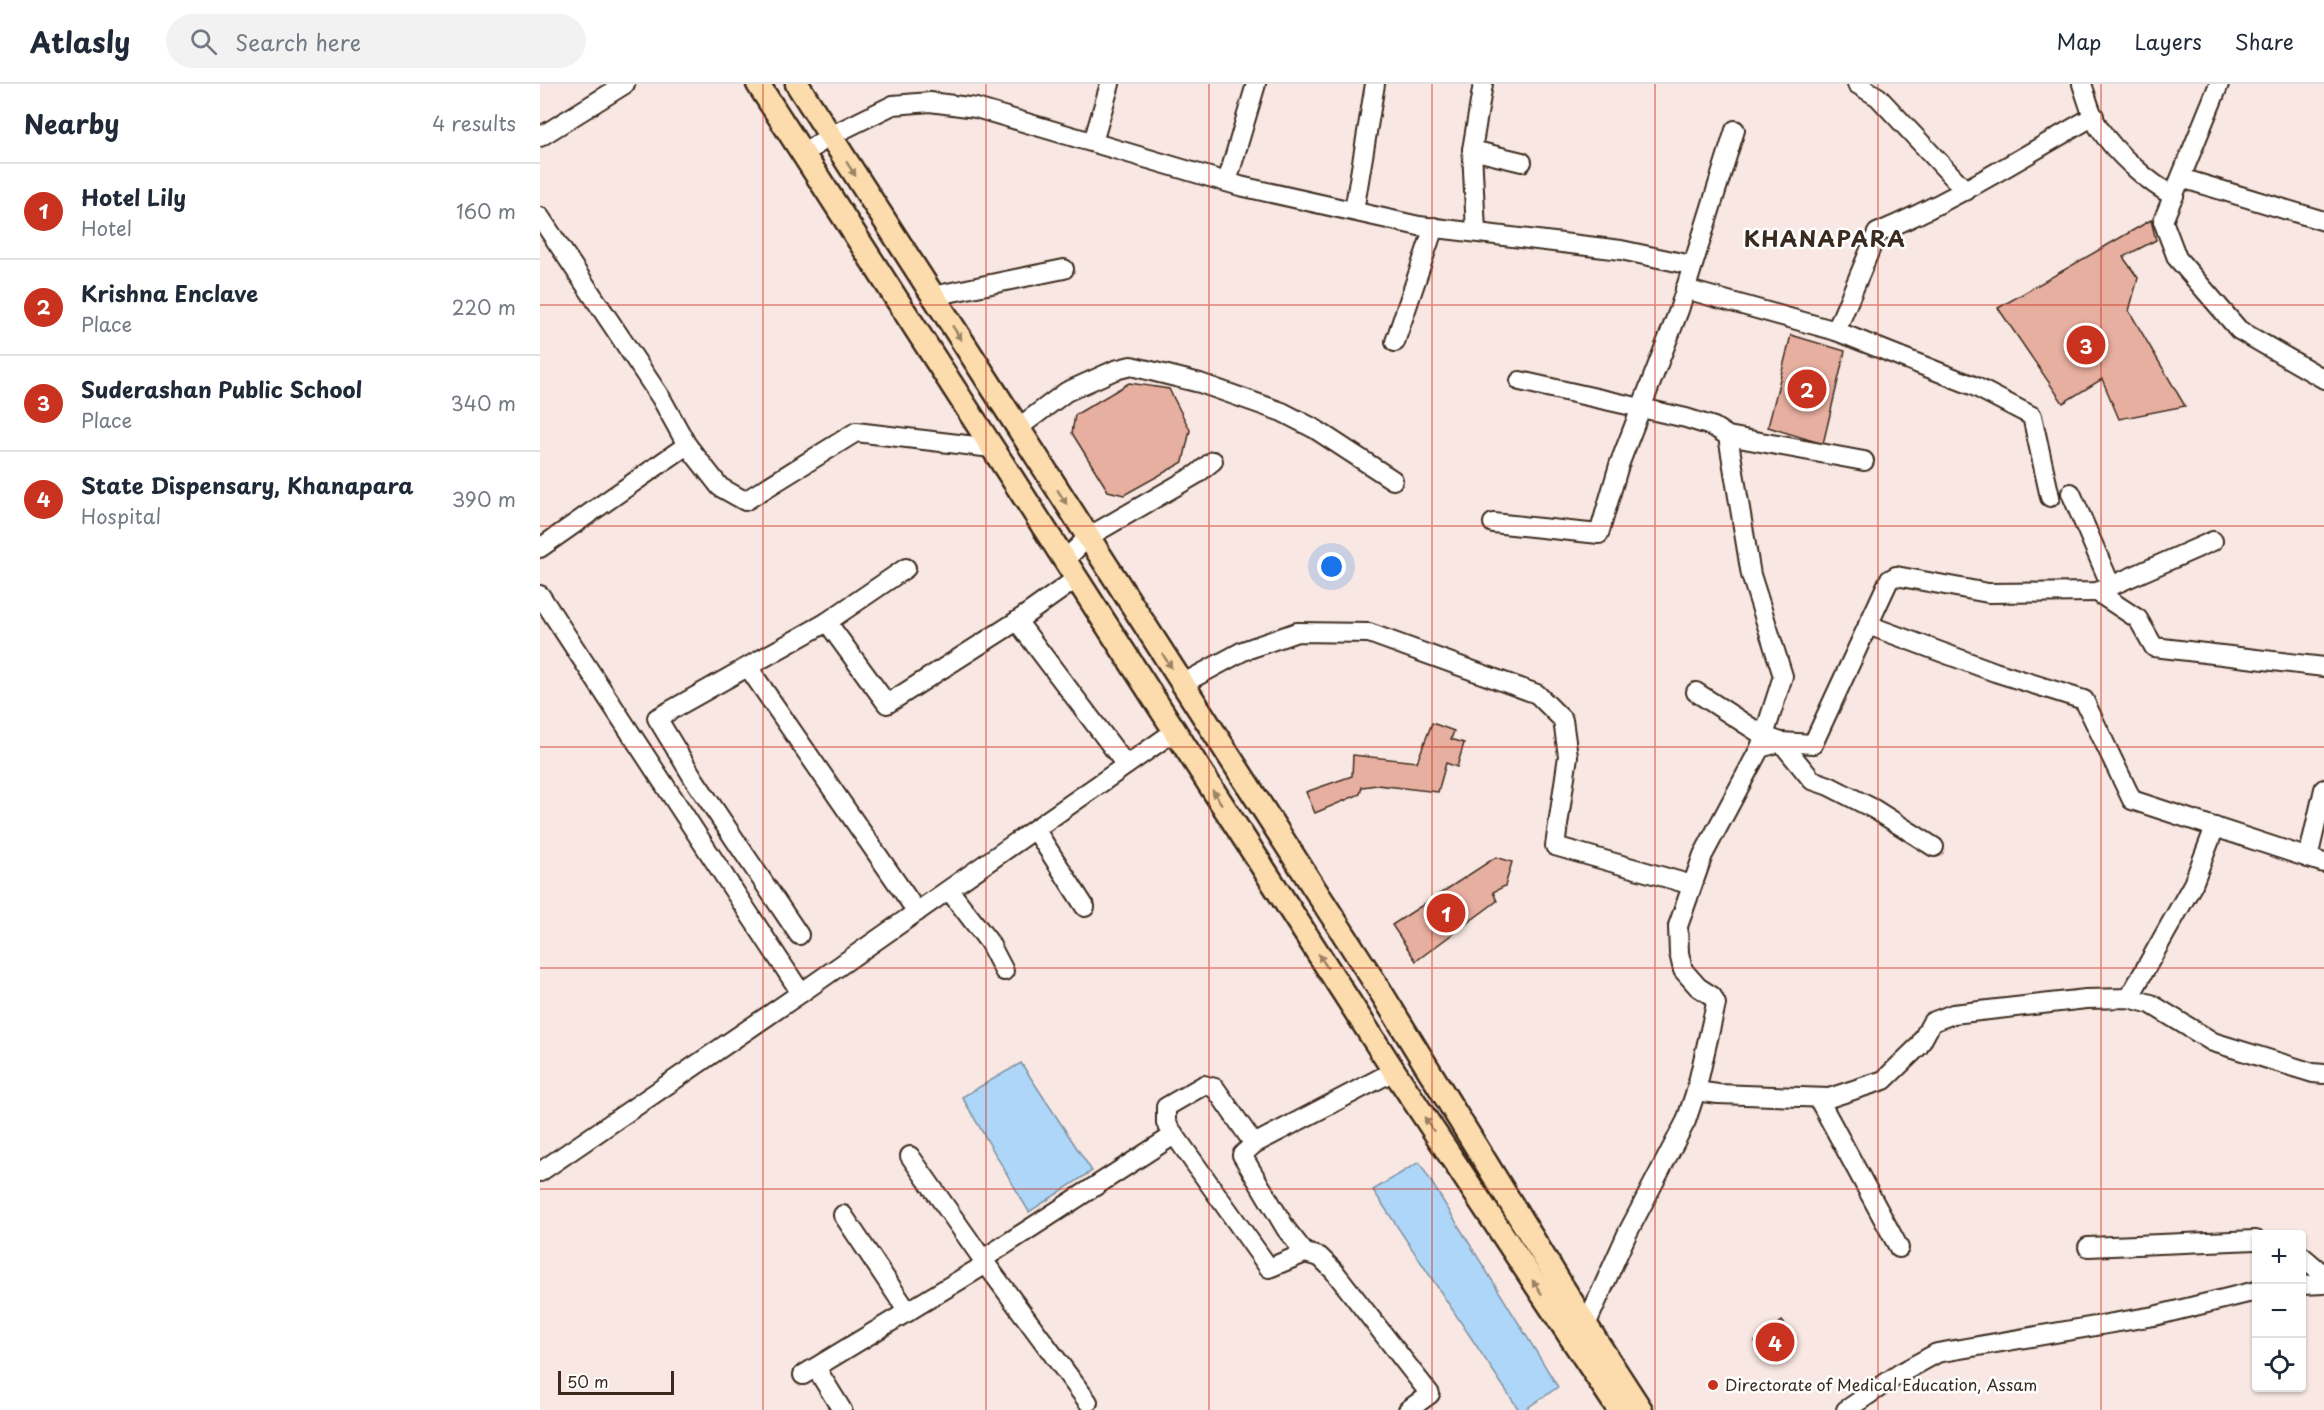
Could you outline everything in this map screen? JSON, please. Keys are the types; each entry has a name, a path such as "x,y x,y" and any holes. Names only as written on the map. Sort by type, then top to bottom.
{"main road":[{"path":"758,84 1394,1071 1578,1330"},
{"path":"797,84 1379,989 1578,1330 1619,1410"},
{"path":"1578,1330 1567,1351 1610,1391 1641,1410"},
{"path":"1578,1330 1604,1332 1654,1410"}],"street":[{"path":"540,137 625,84"},
{"path":"1093,142 1110,84"},
{"path":"1227,182 1256,84"},
{"path":"1354,211 1375,84"},
{"path":"1476,232 1472,150 1483,84"},
{"path":"1857,84 1878,97 1966,191"},
{"path":"2082,84 2097,126 2121,154 2160,189 2174,196"},
{"path":"2219,84 2163,221 2177,258 2239,330 2324,379"},
{"path":"803,154 830,136 893,105 930,102 976,108 1227,182 1354,211 1434,227 1622,249 1691,265"},
{"path":"1836,331 1877,233 1966,191 2094,116"},
{"path":"1493,523 1599,534 1619,465 1679,310 1691,265 1735,130"},
{"path":"1472,150 1522,162"},
{"path":"2181,178 2324,221"},
{"path":"540,217 661,398 687,445 720,487 745,501 856,432 993,448"},
{"path":"1395,342 1434,227"},
{"path":"933,296 1064,269"},
{"path":"1685,289 1836,331 1974,386 2032,416 2050,497"},
{"path":"1018,428 1066,392 1115,370 1131,366 1200,383 1282,412 1315,429 1393,480"},
{"path":"1520,381 1714,427 1728,436 1864,461"},
{"path":"1578,1330 1686,1121 1696,1091 1716,1004 1712,996 1698,987 1683,970 1679,952 1678,926 1703,855 1768,742 1782,676 1751,575 1728,436"},
{"path":"540,548 687,445"},
{"path":"828,622 887,704 1017,621 1071,569 1088,537 1197,474 1213,460"},
{"path":"2071,493 2104,589 2138,619 2154,647 2324,666"},
{"path":"1768,742 1813,744 1889,580 1896,576 1988,593 2104,589 2213,541"},
{"path":"799,936 694,779 657,718 828,622 906,568"},
{"path":"540,595 801,993"},
{"path":"1017,621 1126,765"},
{"path":"1868,625 1995,672 2084,700 2132,800 2316,861 2324,789"},
{"path":"1182,684 1243,651 1297,632 1369,633 1537,694 1563,720 1568,756 1556,846 1692,885"},
{"path":"748,667 917,912"},
{"path":"1696,692 1768,742 1812,780 1874,809 1935,847"},
{"path":"540,1172 801,993 1175,731"},
{"path":"2129,998 2193,884 2215,827"},
{"path":"1035,830 1085,907"},
{"path":"949,890 989,942 1004,971"},
{"path":"1696,1091 1718,1094 1829,1098 1884,1080 1919,1046 1932,1022 1953,1014 2086,999 2129,998 2151,1004 2213,1042 2313,1073 2324,1074"},
{"path":"1394,1071 1254,1144 1242,1155 1286,1229 1305,1253 1320,1257 1334,1271 1430,1394 1408,1410"},
{"path":"1254,1144 1215,1088 1204,1085 1166,1107 1166,1124 1269,1268 1305,1253"},
{"path":"1818,1098 1899,1248"},
{"path":"842,1410 810,1372 908,1312 1174,1136"},
{"path":"910,1156 1088,1402"},
{"path":"843,1215 908,1312"},
{"path":"2088,1247 2252,1240"},
{"path":"2306,1260 2324,1275"},
{"path":"2306,1285 2324,1284"},
{"path":"1846,1410 1899,1374 1937,1353 2154,1316 2252,1292"}],"water":[{"path":"1021,1063 1092,1171 1029,1212 962,1097"},
{"path":"1419,1162 1558,1387 1524,1410 1519,1410 1373,1190"}],"building":[{"path":"2151,220 2156,240 2123,257 2138,278 2129,311 2185,406 2119,419 2102,379 2063,403 1998,308"},
{"path":"1791,335 1845,351 1823,444 1768,427"},
{"path":"1129,383 1169,389 1190,430 1183,462 1124,495 1108,491 1072,433 1075,415"},
{"path":"1432,723 1454,731 1451,739 1464,743 1457,767 1446,763 1438,792 1377,785 1362,787 1360,794 1315,813 1306,792 1352,776 1353,755 1417,762"},
{"path":"1496,857 1512,862 1505,886 1493,892 1497,901 1416,961 1392,925"},
{"path":"1782,1321 1796,1338 1769,1360 1755,1342"}],"place":[{"name":"Suderashan Public School","path":"2086,345"},
{"name":"Krishna Enclave","path":"1807,389"},
{"name":"Hotel Lily","path":"1446,913"},
{"name":"State Dispensary, Khanapara","path":"1775,1342"},
{"name":"Directorate of Medical Education, Assam","path":"1713,1385"}],"district":[{"name":"KHANAPARA","path":"1825,239"}]}
